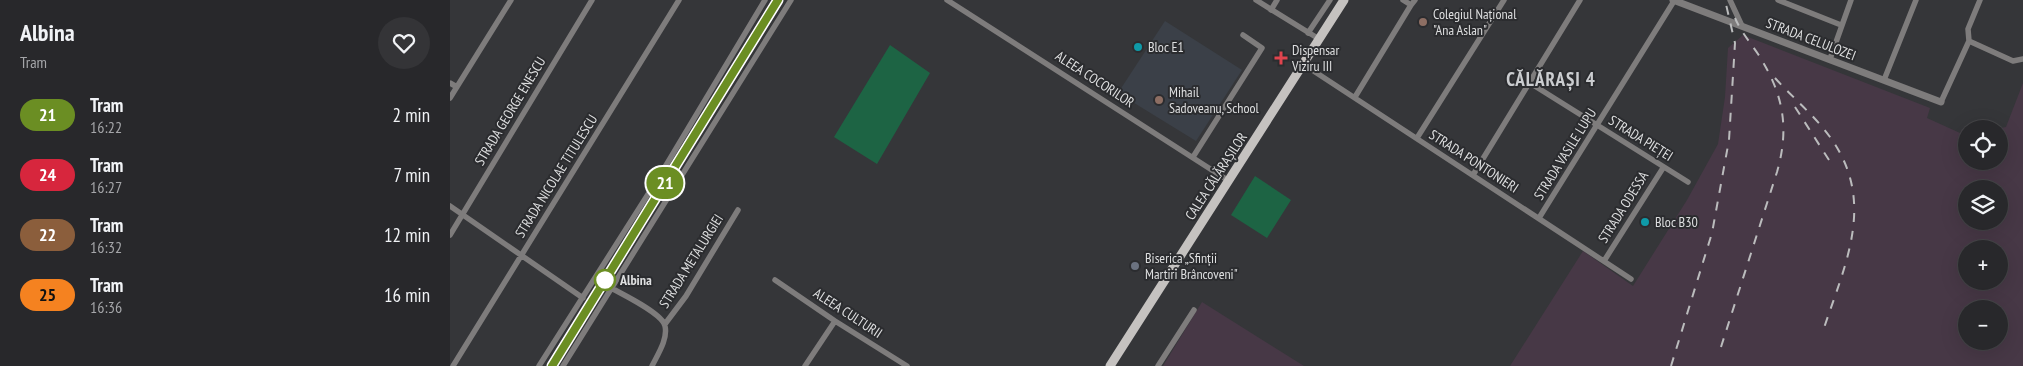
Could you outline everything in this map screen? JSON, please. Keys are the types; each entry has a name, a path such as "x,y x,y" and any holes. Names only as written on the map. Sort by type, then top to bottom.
{"main road":[{"name":"CALEA CĂLĂRAȘILOR","path":"1110,366 1344,0"}],"street":[{"path":"450,98 510,0"},
{"name":"STRADA GEORGE ENESCU","path":"450,235 592,0"},
{"name":"STRADA NICOLAE TITULESCU","path":"453,366 679,0"},
{"path":"539,366 660,177 765,0"},
{"path":"563,366 791,0"},
{"name":"ALEEA COCORILOR","path":"947,0 1229,181"},
{"path":"1256,0 1265,3 1271,10 1319,39"},
{"path":"1271,10 1277,0"},
{"path":"1308,33 1330,0"},
{"path":"1355,97 1413,3 1403,0"},
{"path":"1416,138 1504,0"},
{"path":"1473,175 1580,0"},
{"name":"STRADA CELULOZEI","path":"1674,0 1941,102"},
{"name":"STRADA VASILE LUPU","path":"1539,218 1598,126 1674,0"},
{"path":"1730,0 1742,26"},
{"path":"1778,0 1841,25"},
{"path":"1830,59 1851,0"},
{"path":"1884,80 1916,0"},
{"path":"1941,102 1968,42 1968,29 1980,0"},
{"path":"1193,157 1262,48 1243,35"},
{"path":"1968,42 2013,62 2023,59"},
{"name":"STRADA PONTONIERI","path":"1303,64 1631,279"},
{"path":"450,83 457,87"},
{"name":"STRADA PIEȚEI","path":"1530,83 1688,182"},
{"name":"STRADA ODESSA","path":"1604,261 1663,168"},
{"path":"450,206 582,298"},
{"name":"STRADA METALURGIEI","path":"665,324 686,296 738,210"},
{"name":"ALEEA CULTURII","path":"775,280 907,366"},
{"path":"612,288 658,316 665,324 665,336 652,366"},
{"path":"1158,366 1194,310"},
{"path":"805,366 835,320"}],"shaded area":[{"path":"1165,21 1242,70 1196,141 1118,93"},
{"path":"1743,35 1930,108 1927,118 1958,132 1958,170 2008,170 2008,122 2023,83 2023,366 1510,366 1583,251 1633,286 1687,200 1718,144 1725,97 1728,48"},
{"path":"1202,302 1304,366 1163,366"}],"green space":[{"path":"890,45 930,73 877,164 834,137"},
{"path":"1255,176 1291,200 1267,238 1231,215"}],"railway":[{"path":"1671,366 1712,233 1729,140 1735,43 1725,0"},
{"path":"1721,347 1777,172 1783,140 1782,111 1773,83 1767,68 1735,18"},
{"path":"1775,78 1830,137 1844,161 1852,185 1854,209 1852,233 1840,282 1823,331"},
{"path":"1795,107 1829,160"}],"tram line":[{"name":"21","path":"552,366 778,0"}],"place":[{"name":"Colegiul Național \"Ana Aslan\"","path":"1423,22"},
{"name":"Bloc E1","path":"1138,47"},
{"name":"Dispensar Viziru III","path":"1281,58"},
{"name":"Mihail Sadoveanu, School","path":"1159,100"},
{"name":"Bloc B30","path":"1645,222"},
{"name":"Biserica „Sfinții Martiri Brâncoveni\"","path":"1135,266"},
{"name":"Albina","path":"605,280"}],"district":[{"name":"CĂLĂRAȘI 4","path":"1551,79"}]}
